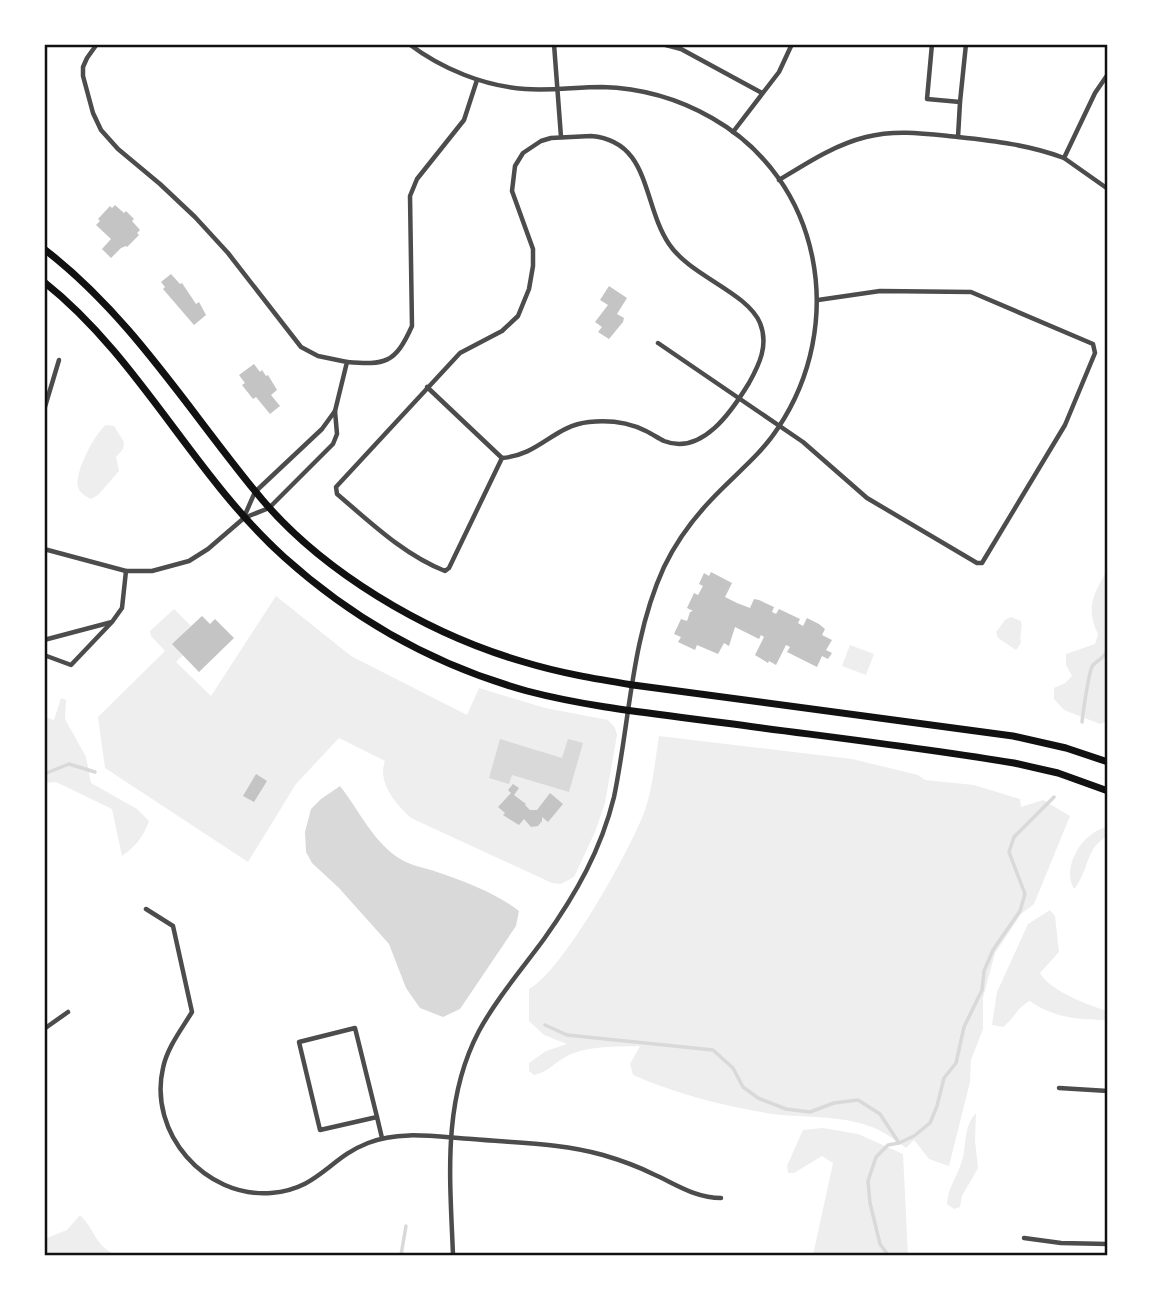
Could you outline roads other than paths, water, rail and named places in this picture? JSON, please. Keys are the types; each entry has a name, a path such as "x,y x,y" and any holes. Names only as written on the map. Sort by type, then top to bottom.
{"main road":[{"path":"44,248 123,321 269,508 315,550 349,576 397,607 447,634 546,669 633,685 1013,736 1066,748 1108,762"},
{"path":"44,282 72,306 117,355 244,518 283,556 332,597 372,624 428,654 481,676 529,691 628,710 1014,763 1058,773 1108,791"}],"street":[{"path":"97,44 83,67 83,76 93,113 107,138 195,217 228,253 301,347 318,356 347,362 376,364 387,361 405,341 412,326 410,196 417,179 464,120 477,80"},
{"path":"409,44 424,55 477,80 511,88 611,88 659,96 705,114 733,132 779,180 803,222 814,262 818,300 813,351 798,395 766,446 699,512 665,565 644,621 614,797 592,862 570,900 502,994 479,1031 460,1081 450,1138 453,1255"},
{"path":"554,44 561,137"},
{"path":"662,44 681,49 762,93"},
{"path":"733,132 779,72 792,44"},
{"path":"932,44 927,99 960,102"},
{"path":"958,137 966,44"},
{"path":"1064,158 1095,93 1108,74"},
{"path":"779,180 831,149 866,137 910,133 1037,148 1064,158 1108,189"},
{"path":"603,137 627,150 639,168 656,218 669,244 692,268 752,311 761,325 762,352 758,368 740,398 711,431 698,440 682,444 662,440 632,425 605,421 589,422 563,429 526,454 502,457 449,568 445,571 410,551 337,494 336,487 460,353 502,331 517,316 529,289 533,266 533,249 512,191 516,166 523,153 551,138 603,137"},
{"path":"658,343 803,442 880,507 977,563 982,563 1065,425 1095,353 1095,347 1089,341 971,292 880,291 818,300"},
{"path":"44,411 59,359"},
{"path":"44,549 126,571 152,571 189,561 208,549 244,518 269,508 333,444 337,433 335,411 347,362"},
{"path":"427,387 502,457"},
{"path":"244,518 255,492 321,429 335,411"},
{"path":"44,655 71,664 112,622 122,608 126,571"},
{"path":"44,639 112,622"},
{"path":"146,909 173,926 192,1012 163,1067 163,1112 170,1132 181,1150 196,1167 218,1182 251,1192 286,1191 313,1180 353,1150 382,1138 409,1135 584,1150 627,1162 690,1193 706,1198 721,1198"},
{"path":"44,1029 68,1012"},
{"path":"377,1116 320,1130 299,1042 355,1028 377,1116 382,1138"},
{"path":"1059,1088 1108,1091"},
{"path":"1024,1238 1060,1243 1108,1244"}],"waterway":[{"path":"1082,722 1091,668 1108,649"},
{"path":"44,774 69,764 95,772"},
{"path":"888,1255 880,1244 870,1203 868,1181 876,1157 888,1145 914,1136 930,1123 944,1078 956,1063 964,1027 982,990 984,971 993,950 1020,911 1025,894 1009,852 1014,837 1054,797"},
{"path":"545,1025 567,1035 713,1050 733,1068 743,1087 758,1098 786,1109 810,1112 834,1103 858,1100 880,1114 899,1143"},
{"path":"401,1255 406,1226"}]}
